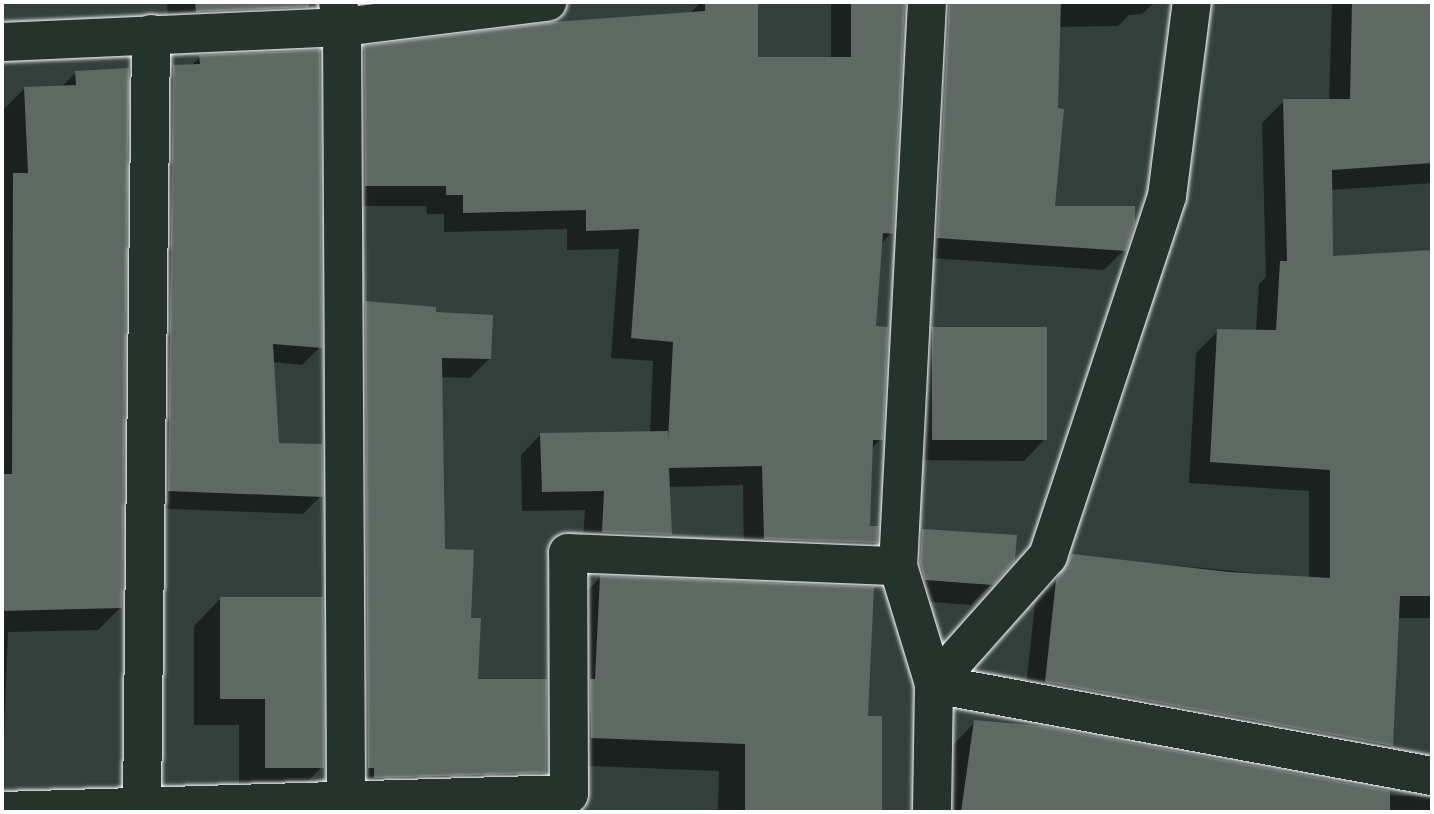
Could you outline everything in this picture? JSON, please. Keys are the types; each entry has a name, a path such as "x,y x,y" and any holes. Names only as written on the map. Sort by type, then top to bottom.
{"street":[{"path":"2,42 151,34 340,14 547,2"},
{"path":"928,2 898,566 934,684 932,812"},
{"path":"934,684 1048,556 1167,197 1192,2"},
{"path":"340,14 346,800"},
{"path":"142,805 151,34"},
{"path":"2,811 569,794 568,553 898,566"},
{"path":"934,684 1432,776"}],"building":[{"path":"195,2 309,2 309,7 196,12"},
{"path":"705,2 758,2 758,57 851,57 851,2 905,2 893,234 883,233 876,326 888,327 883,440 873,440 870,526 878,526 877,543 764,539 762,466 669,468 672,535 602,532 604,491 542,492 540,433 668,431 668,440 673,342 631,338 639,229 586,231 586,210 463,213 463,195 446,195 446,186 365,186 364,46 553,22 705,11"},
{"path":"949,2 1061,2 1058,108 1064,109 1055,206 1135,206 1135,222 1126,251 937,238"},
{"path":"1352,2 1432,2 1432,163 1332,170 1333,256 1432,250 1432,596 1400,596 1393,746 1045,682 1056,580 1072,554 1229,572 1330,578 1330,470 1210,462 1217,329 1276,330 1280,261 1287,261 1283,99 1350,99"},
{"path":"320,50 322,348 273,344 279,443 322,444 323,497 168,491 173,65 200,64 199,55"},
{"path":"129,68 122,608 2,611 2,474 12,474 13,173 28,173 24,87 76,85 75,71"},
{"path":"365,301 436,307 436,312 493,315 491,359 442,358 445,549 474,550 471,618 481,618 478,679 547,679 546,773 374,778 374,768 368,768"},
{"path":"932,327 1047,327 1047,440 932,440"},
{"path":"922,529 1017,535 1015,560 993,585 925,580 920,563"},
{"path":"600,576 874,587 868,716 882,716 882,812 745,812 745,744 591,738 590,679 595,679"},
{"path":"220,597 323,597 324,768 265,768 265,699 220,699"},
{"path":"974,720 1040,726 1390,791 1390,812 961,812"}]}
